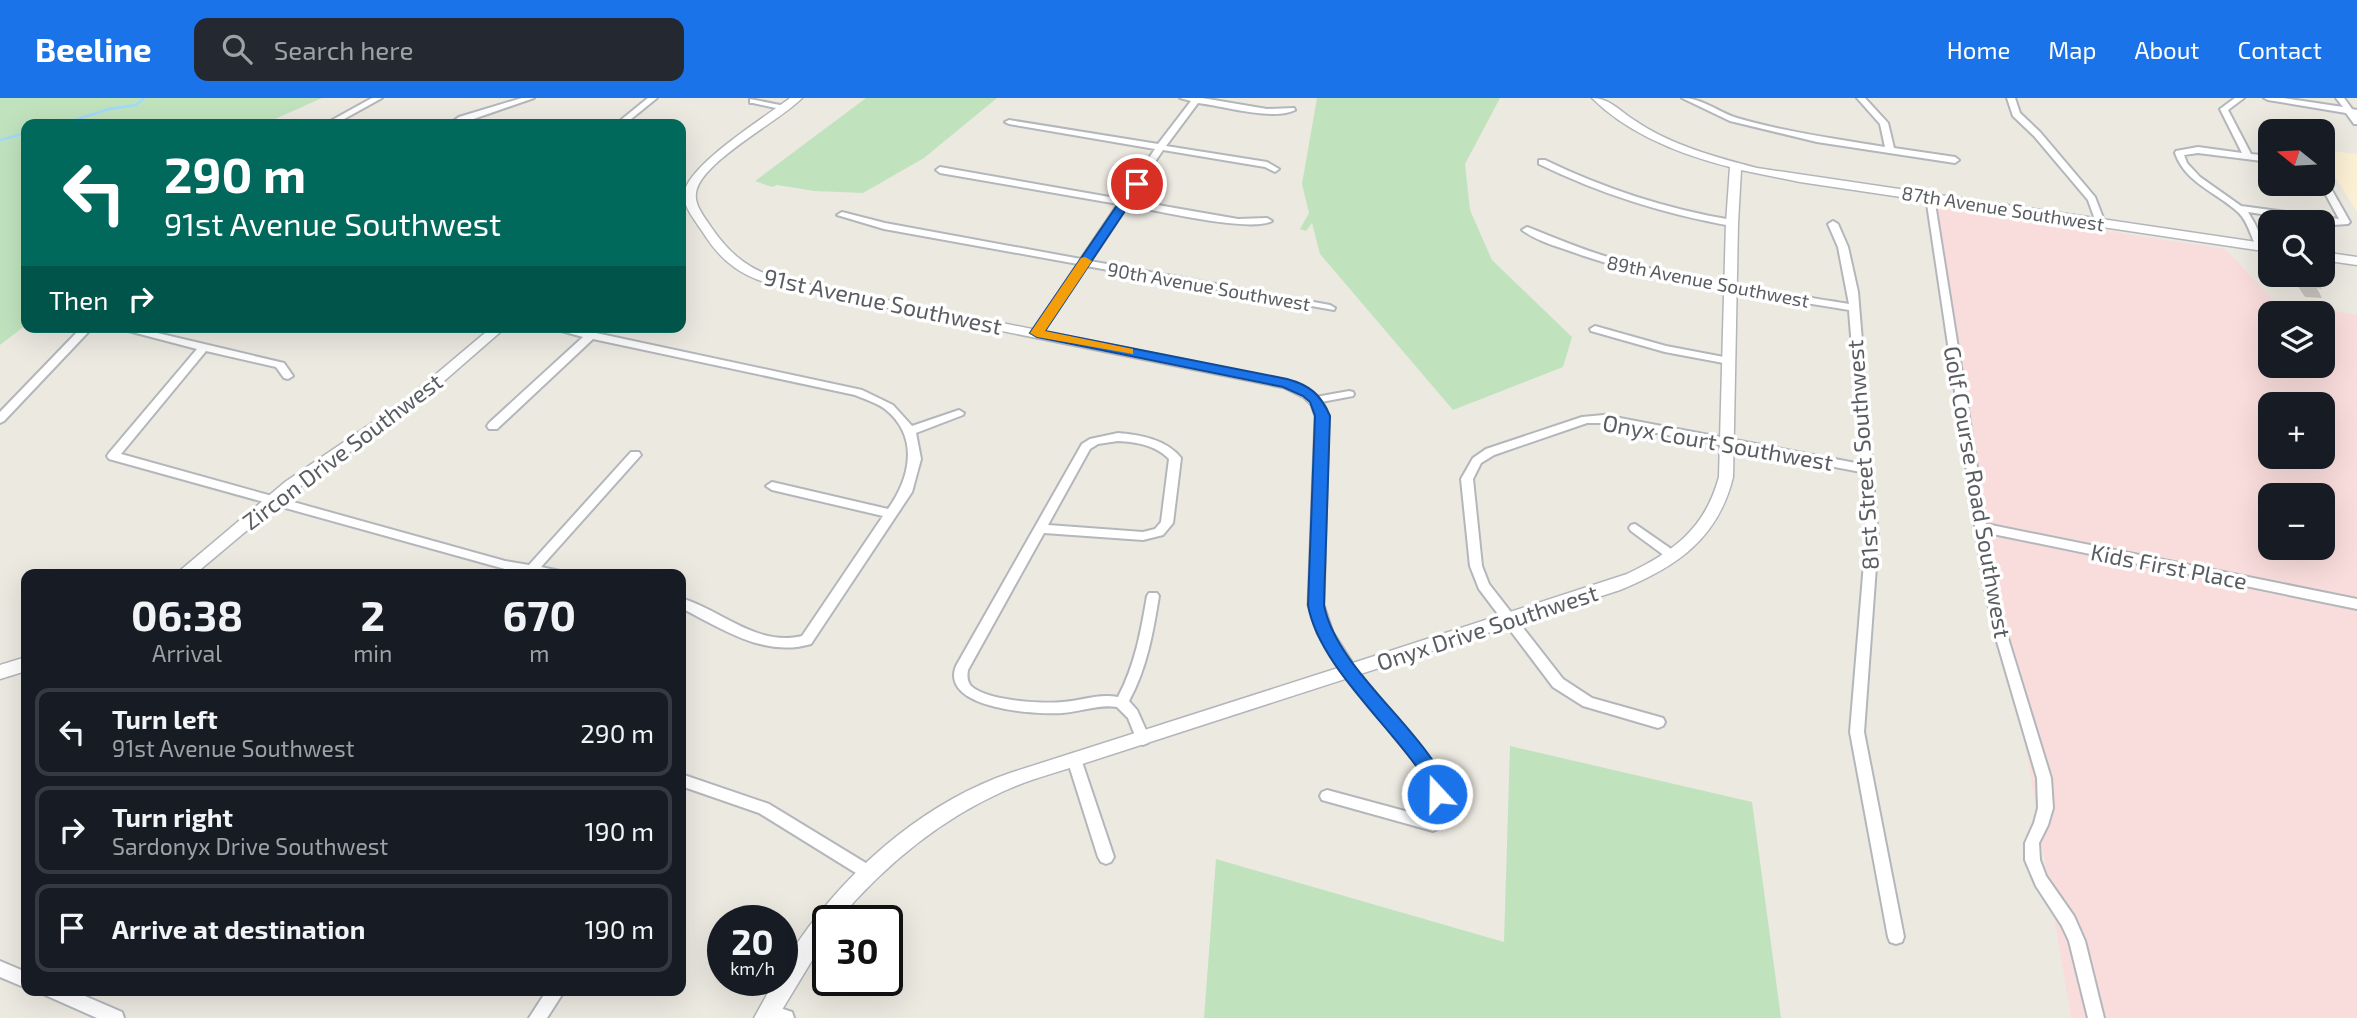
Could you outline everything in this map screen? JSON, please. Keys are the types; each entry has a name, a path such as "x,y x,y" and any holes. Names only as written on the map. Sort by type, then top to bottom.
{"street":[{"path":"338,119 378,98"},
{"path":"468,119 530,98"},
{"path":"632,98 651,99"},
{"path":"687,206 690,188 705,166 797,98"},
{"path":"1185,98 1266,111 1292,110"},
{"path":"1597,98 1631,125 1663,142 1736,166"},
{"path":"1686,98 1733,119 1817,139 1955,160"},
{"path":"1861,98 1884,123 1890,149"},
{"path":"2011,98 2016,114 2037,134 2092,199 2100,223"},
{"path":"2240,98 2224,109 2248,156"},
{"path":"2269,98 2353,111"},
{"path":"2340,98 2353,111 2357,122"},
{"path":"626,119 651,99"},
{"path":"1037,333 1197,99"},
{"path":"753,101 785,108"},
{"path":"1009,122 1267,165 1275,169"},
{"path":"2258,157 2198,150 2179,153 2183,163 2196,178 2246,216 2258,236"},
{"path":"1542,162 1635,203 1732,223"},
{"name":"87th Avenue Southwest","path":"1736,166 2258,246"},
{"name":"Onyx Drive Southwest","path":"773,1016 809,944 869,873 909,838 953,809 1016,778 1630,580 1673,556 1693,539 1718,506 1727,477 1732,223 1736,166"},
{"path":"940,170 1238,222 1267,222"},
{"path":"2237,208 2345,222 2331,196"},
{"name":"Golf Course Road Southwest","path":"1930,197 1980,527 2002,638 2044,778 2047,800 2044,818 2033,841 2032,856 2044,887 2074,931 2096,1018"},
{"name":"91st Avenue Southwest","path":"687,206 728,261 756,275 1287,383 1316,400"},
{"name":"90th Avenue Southwest","path":"842,215 884,226 1330,308"},
{"name":"81st Street Southwest","path":"1833,224 1848,265 1872,539 1857,732 1896,937"},
{"name":"89th Avenue Southwest","path":"1527,230 1604,261 1663,276 1853,308"},
{"path":"2335,258 2357,261"},
{"path":"1595,329 1651,345 1729,361"},
{"path":"0,419 82,333"},
{"path":"144,333 280,365 288,376"},
{"name":"Zircon Drive Southwest","path":"190,569 271,501 408,405 493,333"},
{"path":"577,333 858,392 889,407 910,431 915,451 915,467 906,492 809,638 802,642 782,644 744,633 686,605"},
{"path":"493,426 590,336"},
{"path":"204,347 113,456 526,569"},
{"path":"1327,796 1433,825 1437,794 1429,769 1350,672 1325,633 1316,605 1322,416 1316,400 1349,394"},
{"path":"910,431 959,413"},
{"name":"Onyx Court Southwest","path":"1658,722 1602,708 1575,695 1549,674 1483,586 1476,566 1467,479 1477,461 1490,452 1594,419 1865,470"},
{"path":"1040,529 1143,536 1161,530 1167,523 1175,463 1168,450 1111,436 1089,443 1040,529 961,670 960,678 966,689 973,694 1026,707 1062,708 1113,701 1121,703 1132,713 1143,739"},
{"path":"532,569 635,455"},
{"path":"772,486 891,514"},
{"name":"Kids First Place","path":"1980,527 2357,604"},
{"path":"1635,528 1673,556"},
{"path":"1121,703 1137,678 1153,596"},
{"path":"0,672 21,666"},
{"path":"1074,759 1105,857"},
{"path":"686,782 764,808 869,873"},
{"path":"0,969 21,978"},
{"path":"65,996 116,1018"},
{"path":"537,1018 552,996"}],"shaded area":[{"path":"2335,151 2357,154 2357,212 2335,177"},
{"path":"1935,205 2225,249 2274,301 2258,301 2258,378 2335,378 2335,311 2357,315 2357,1018 2071,1018"}],"green space":[{"path":"0,98 322,98 275,119 21,119 21,329 0,345"},
{"path":"866,98 997,98 924,158 863,193 814,191 777,185 772,187 755,181"},
{"path":"1317,98 1500,98 1465,164 1470,210 1492,260 1572,337 1563,367 1453,410 1320,254 1312,223 1306,231 1300,229 1309,213 1302,184"},
{"path":"1510,746 1752,802 1781,1018 1204,1018 1216,859 1504,942"}],"building":[{"path":"2298,287 2321,287 2322,289 2317,288 2322,298 2305,297"}],"waterway":[{"path":"78,119 109,109 136,105 144,98"},
{"path":"0,140 21,134"}],"slow traffic":[{"path":"1085,261 1037,333 1129,352"}],"route":[{"path":"1137,184 1037,333 1287,383 1298,387 1316,400 1322,416 1316,605 1319,619 1350,672 1429,769 1437,794"}]}
